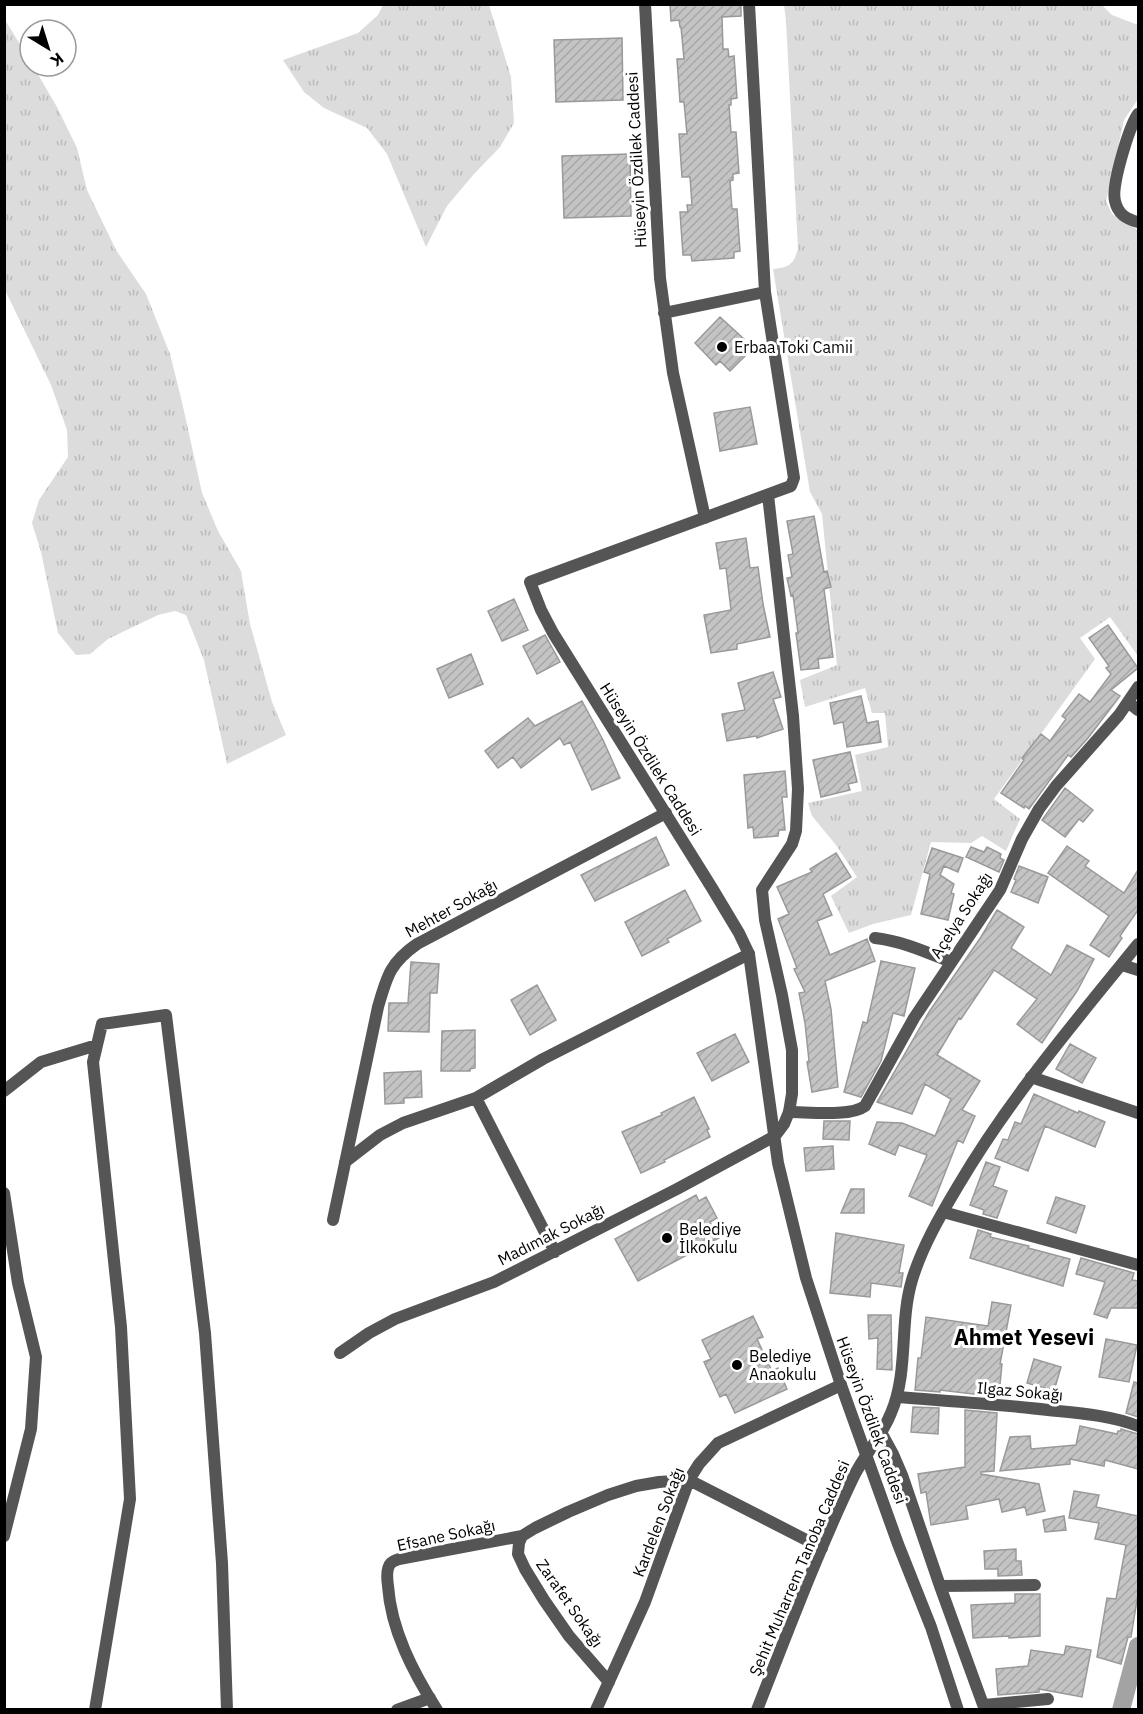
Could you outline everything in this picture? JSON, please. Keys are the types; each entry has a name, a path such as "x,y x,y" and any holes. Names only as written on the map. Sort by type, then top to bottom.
{"street":[{"name":"Hüseyin Özdilek Caddesi","path":"645,4 656,228 664,313 673,374 705,518"},
{"name":"Hüseyin Özdilek Caddesi","path":"749,4 765,292 794,478 791,486 530,582 553,633 666,813 739,933 749,954 783,1187 801,1258 841,1385 898,1544 931,1627 958,1710"},
{"path":"1138,114 1124,151 1115,183 1114,199 1118,210 1124,217 1138,222"},
{"path":"664,313 765,292"},
{"path":"768,495 793,716 798,815 792,844 762,890 761,897 789,1025 792,1050 792,1094 789,1112 775,1136"},
{"name":"Açelya Sokağı","path":"789,1112 847,1112 866,1106 914,1018 1000,890 1022,839 1039,808 1056,786 1133,706 1138,687"},
{"name":"Mehter Sokağı","path":"333,1220 378,1007 386,980 394,964 417,944 666,813"},
{"path":"875,938 891,940 951,962"},
{"name":"Şehit Muharrem Tanoba Caddesi","path":"757,1710 822,1548 855,1475 866,1453 891,1415 902,1370 908,1298 921,1256 943,1212 980,1149 1030,1077 1138,944"},
{"path":"345,1162 380,1135 403,1123 476,1098 543,1059 749,954"},
{"path":"1122,964 1138,970"},
{"path":"95,1710 130,1499 121,1327 93,1062 102,1024 166,1015 205,1333 222,1563 227,1710"},
{"path":"4,1091 41,1062 97,1045"},
{"path":"1030,1077 1138,1113"},
{"path":"476,1098 555,1252"},
{"name":"Madımak Sokağı","path":"340,1353 395,1319 494,1282 775,1136"},
{"path":"4,1193 18,1283 36,1357 30,1429 4,1536"},
{"path":"943,1212 1138,1265"},
{"name":"Kardelen Sokağı","path":"596,1710 645,1602 689,1480 699,1464 718,1443 841,1385"},
{"name":"Ilgaz Sokağı","path":"897,1397 1086,1414 1112,1418 1138,1426"},
{"name":"Hüseyin Özdilek Caddesi","path":"881,1432 902,1475 985,1707"},
{"path":"522,1536 568,1512 608,1495 636,1486 689,1480 822,1548"},
{"name":"Zarafet Sokağı","path":"522,1536 518,1554 525,1569 569,1636 609,1682"},
{"name":"Efsane Sokağı","path":"437,1710 410,1661 393,1621 387,1581 388,1569 391,1563 399,1559 522,1536"},
{"path":"940,1586 1035,1585"},
{"path":"397,1710 430,1698"},
{"path":"985,1707 1048,1699"}],"green space":[{"path":"383,5 489,5 511,77 514,123 500,147 447,206 426,247 387,154 367,128 324,108 304,92 283,60 358,33 378,15"},
{"path":"784,5 1102,5 1112,15 1138,25 1138,99 1124,120 1106,201 1112,214 1138,230 1138,656 1110,617 1080,638 1095,659 994,799 1020,819 1006,851 982,836 971,843 931,842 911,915 873,924 849,933 831,896 857,877 836,845 812,816 808,803 862,791 855,755 888,747 885,713 872,713 865,688 805,707 800,680 837,665 822,514 810,492 773,269 790,264 798,249"},
{"path":"4,18 18,41 18,78 40,78 57,107 77,148 87,190 116,250 146,294 170,354 202,493 218,531 241,571 250,624 272,702 286,735 227,764 204,660 186,615 175,611 158,615 108,639 90,654 76,655 58,633 41,552 32,523 39,500 68,457 67,430 51,385 5,290"}],"building":[{"path":"670,4 741,4 741,16 722,17 723,49 728,49 729,57 734,56 737,98 731,99 731,105 729,105 731,132 736,132 739,173 733,174 733,180 730,181 732,209 737,209 740,251 734,252 734,258 692,261 691,255 683,255 680,212 688,212 687,205 692,205 690,177 682,177 679,134 687,134 684,102 680,102 677,59 684,59 681,27 679,20 671,21"},
{"path":"622,38 623,100 556,102 554,40"},
{"path":"630,154 631,216 564,218 562,156"},
{"name":"Erbaa Toki Camii","path":"720,317 744,339 741,342 750,351 730,371 720,361 716,365 695,343"},
{"path":"750,407 757,444 720,451 714,413"},
{"path":"814,516 824,572 827,571 831,587 824,589 833,657 818,659 819,668 801,670 793,595 791,596 787,578 792,577 788,555 793,554 787,521"},
{"path":"746,538 750,568 758,567 770,637 737,644 737,649 711,653 704,615 731,610 726,568 720,569 716,543"},
{"path":"514,599 528,630 502,641 488,611"},
{"path":"1108,625 1138,668 1111,690 1120,696 1088,738 1071,757 1068,755 1029,809 1025,806 1024,808 1001,793 1024,760 1022,758 1041,734 1050,741 1066,719 1062,716 1079,694 1090,702 1111,674 1106,668 1109,666 1089,638"},
{"path":"545,635 560,662 537,674 523,646"},
{"path":"471,654 483,684 449,698 437,669"},
{"path":"773,672 781,697 773,699 783,729 757,738 756,736 727,741 722,714 745,710 738,683"},
{"path":"861,696 867,723 878,721 881,742 847,747 843,722 834,724 830,703"},
{"path":"582,701 620,778 592,790 570,742 564,745 560,738 521,768 513,757 498,768 485,751 528,718 535,726"},
{"path":"850,752 857,782 848,784 850,790 821,797 813,760"},
{"path":"785,771 787,797 782,797 785,830 779,830 778,836 754,838 753,827 748,828 744,775"},
{"path":"1065,788 1093,810 1083,822 1079,819 1065,837 1042,820"},
{"path":"656,837 669,865 595,901 581,875"},
{"path":"1067,846 1089,861 1085,866 1124,893 1138,870 1138,910 1109,957 1090,945 1109,916 1048,873"},
{"path":"971,847 984,852 987,847 1001,854 1000,858 1004,860 999,872 966,857"},
{"path":"932,848 963,858 958,872 944,866 940,875 954,884 948,920 921,914 930,874 924,872"},
{"path":"836,853 851,877 823,894 832,915 817,921 830,955 867,939 875,961 825,981 831,1009 838,1087 812,1092 807,1062 809,1061 805,1023 799,993 805,992 794,969 797,968 778,919 789,914 777,887 812,872 810,869"},
{"path":"1019,866 1048,877 1038,903 1011,892"},
{"path":"685,890 701,921 667,939 669,942 642,956 625,922"},
{"path":"997,910 1024,927 1011,948 1051,975 1067,945 1094,959 1077,991 1042,1043 1017,1024 1037,999 994,970 961,1019 959,1018 937,1055 980,1081 962,1110 975,1116 963,1143 958,1140 932,1206 909,1196 927,1155 899,1145 895,1155 869,1144 877,1122 902,1123 935,1136 951,1099 925,1084 912,1114 877,1102 929,1012"},
{"path":"881,961 915,968 904,1016 893,1013 881,1061 861,1097 844,1092 863,1022 867,1023"},
{"path":"411,962 439,964 437,993 430,993 429,1032 388,1031 389,1003 408,1003"},
{"path":"537,985 556,1020 530,1035 511,1000"},
{"path":"475,1030 475,1068 470,1071 441,1071 442,1031"},
{"path":"735,1034 749,1062 712,1081 697,1053"},
{"path":"1070,1044 1096,1058 1082,1083 1056,1069"},
{"path":"421,1071 422,1097 404,1098 404,1103 385,1104 384,1073"},
{"path":"1034,1094 1105,1122 1095,1147 1045,1126 1028,1171 995,1158 1003,1139 1008,1140 1015,1122 1021,1124"},
{"path":"694,1097 709,1129 707,1130 710,1137 641,1173 622,1132 662,1115 661,1113"},
{"path":"824,1121 850,1121 849,1140 823,1139"},
{"path":"833,1146 834,1169 806,1171 804,1148"},
{"path":"986,1162 1000,1167 993,1186 1007,1191 997,1218 983,1214 984,1210 970,1205"},
{"path":"851,1189 864,1189 864,1213 841,1213"},
{"name":"Belediye İlkokulu","path":"696,1195 699,1201 706,1197 717,1218 710,1222 719,1238 638,1281 615,1239"},
{"path":"1056,1197 1085,1206 1076,1233 1047,1223"},
{"path":"978,1230 991,1234 990,1237 1070,1259 1063,1286 970,1258"},
{"path":"836,1233 904,1245 899,1273 903,1273 901,1287 871,1283 870,1297 830,1293"},
{"path":"1081,1258 1134,1273 1132,1280 1138,1281 1138,1308 1111,1308 1107,1318 1094,1314 1105,1282 1076,1274"},
{"path":"992,1302 1011,1305 1000,1364 1002,1364 998,1397 940,1390 940,1392 915,1390 918,1358 921,1358 926,1317 988,1326"},
{"path":"868,1315 891,1315 892,1370 877,1369 878,1338 869,1339"},
{"name":"Belediye Anaokulu","path":"753,1316 763,1337 757,1339 772,1371 778,1368 787,1389 735,1413 726,1394 720,1397 704,1362 711,1359 702,1340"},
{"path":"1106,1339 1137,1345 1129,1382 1099,1377"},
{"path":"1034,1359 1061,1367 1054,1391 1027,1383"},
{"path":"1134,1382 1138,1383 1138,1417 1126,1413"},
{"path":"913,1407 939,1408 938,1434 911,1432"},
{"path":"965,1410 997,1413 994,1471 981,1472 981,1474 1039,1484 1045,1511 1027,1515 1025,1507 1002,1512 999,1499 966,1506 968,1519 931,1525 926,1492 921,1493 918,1474 965,1467"},
{"path":"1080,1426 1117,1434 1121,1429 1138,1434 1138,1469 1105,1460 1104,1466 1070,1459 1070,1464 1000,1471 1010,1437 1030,1436 1031,1449 1076,1445"},
{"path":"1074,1491 1099,1495 1096,1507 1138,1516 1138,1594 1131,1637 1128,1637 1121,1664 1097,1657 1107,1598 1116,1599 1126,1545 1095,1539 1099,1523 1069,1518"},
{"path":"1064,1516 1066,1530 1045,1532 1043,1520"},
{"path":"1016,1549 1016,1561 1021,1561 1022,1575 998,1576 998,1569 985,1569 984,1551"},
{"path":"1015,1594 1040,1594 1040,1636 973,1638 971,1605 1015,1603"},
{"path":"1066,1646 1091,1650 1082,1697 1039,1689 1039,1692 998,1695 996,1669 1028,1666 1031,1650 1064,1655"}],"waterway":[{"path":"1121,1710 1138,1646"}],"place":[{"name":"Erbaa Toki Camii","path":"722,347"},
{"name":"Belediye İlkokulu","path":"667,1238"},
{"name":"Belediye Anaokulu","path":"737,1365"}],"district":[{"name":"Ahmet Yesevi","path":"1024,1337"}]}
